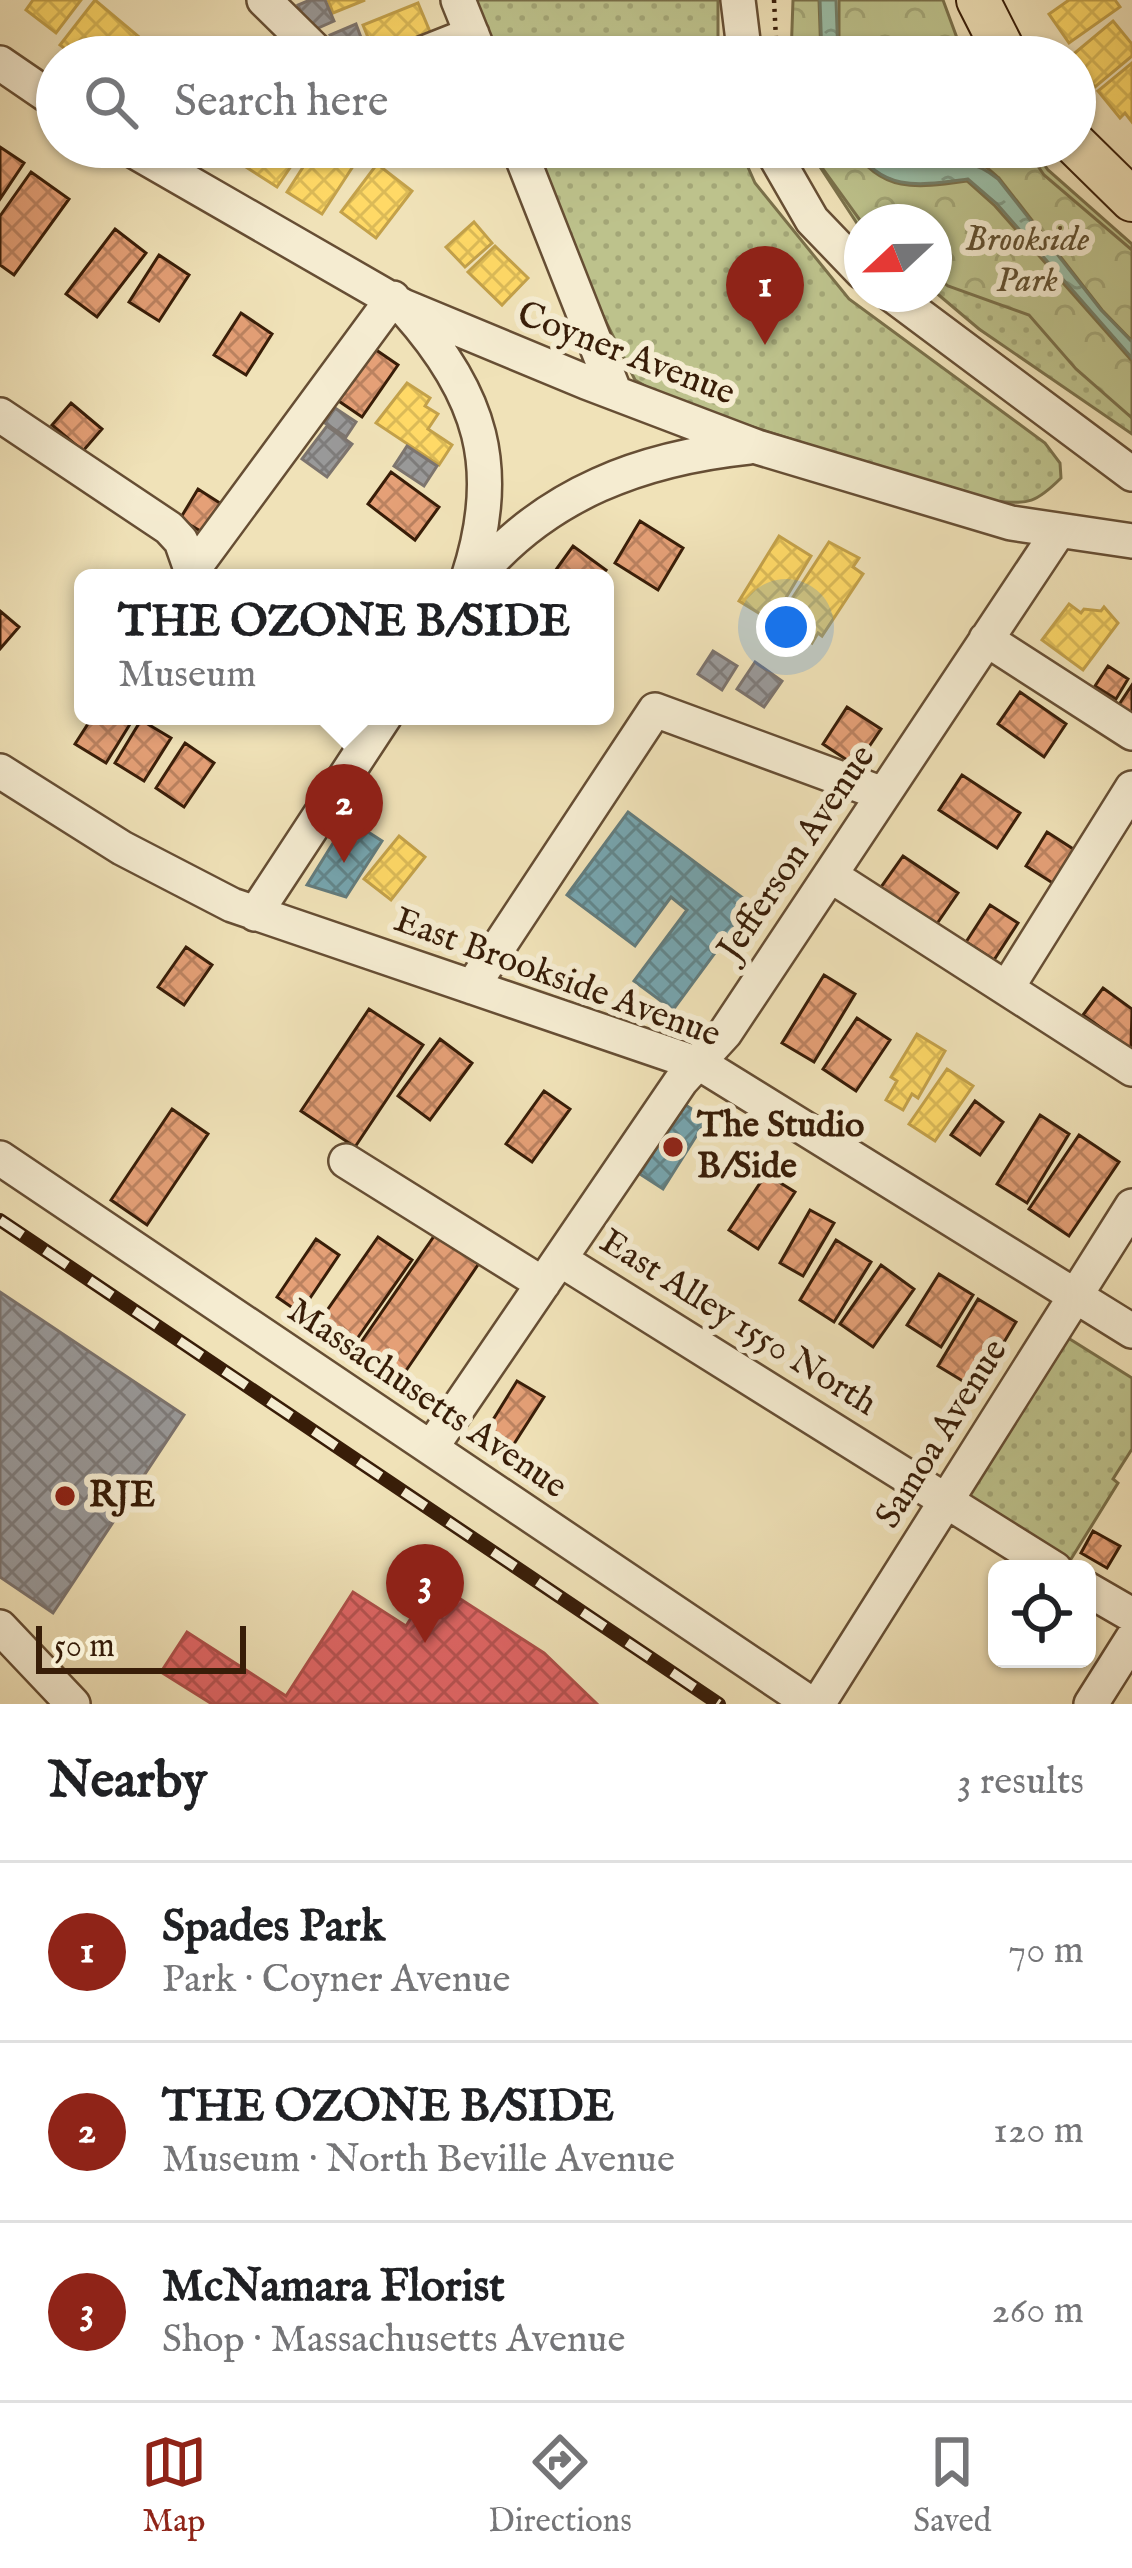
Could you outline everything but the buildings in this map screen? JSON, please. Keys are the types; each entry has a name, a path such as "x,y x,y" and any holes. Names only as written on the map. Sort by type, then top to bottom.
{"main road":[{"path":"978,0 996,36"},
{"path":"1096,165 1132,200"}],"street":[{"path":"264,0 301,36"},
{"path":"458,0 472,36"},
{"path":"738,0 742,36"},
{"path":"0,63 36,88"},
{"name":"Coyner Avenue","path":"164,168 397,301 615,393 757,447 1011,524 1132,541"},
{"path":"526,168 615,393"},
{"path":"782,168 812,220 844,253"},
{"path":"197,569 397,301 442,352 463,385 476,421 484,484 473,569"},
{"path":"915,312 1132,474"},
{"path":"0,415 169,528 181,541 191,569"},
{"path":"482,569 534,522 602,482 673,458 757,447"},
{"name":"Jefferson Avenue","path":"431,1448 696,1063 722,1037 1058,532"},
{"path":"986,639 1132,733"},
{"path":"472,987 655,710 883,794"},
{"path":"255,914 369,725"},
{"name":"East Brookside Avenue","path":"0,771 122,848 255,914 696,1063 1132,1331"},
{"path":"1006,988 1132,788"},
{"path":"830,875 1132,1069"},
{"name":"Massachusetts Avenue","path":"0,1158 814,1704"},
{"name":"East Alley 1550 North","path":"346,1161 552,1272 947,1499 1041,1560"},
{"name":"Samoa Avenue","path":"814,1704 1132,1206"},
{"path":"1096,1594 1132,1616"},
{"path":"0,1627 73,1704"},
{"path":"1091,1704 1132,1639"}],"path":[{"path":"774,0 777,36"}],"green space":[{"path":"474,0 718,0 718,36 489,36"},
{"path":"793,0 819,0 820,36 792,36"},
{"path":"839,0 943,0 956,36 839,36"},
{"path":"543,168 748,168 755,183 844,293 844,312 867,312 1045,443 1060,463 1061,478 1026,502 984,501 669,400 635,380 600,310"},
{"name":"Brookside Park","path":"821,168 1047,168 1132,244 1132,434 952,306 952,204 844,204"},
{"path":"822,168 870,168 888,180 917,186 967,181 995,206 1132,361 1132,418 1076,369 1029,315 952,287 952,204 848,204"},
{"path":"987,168 1039,168 1132,250 1132,341 1102,310"},
{"path":"1065,1336 1132,1378 1132,1449 1113,1479 1118,1483 1070,1560 1062,1560 965,1495"}],"water":[{"path":"820,0 836,0 837,36 821,36"},
{"path":"873,168 981,168 998,179 1101,310 1132,342 1132,358 997,204 968,179 919,184"}],"railway":[{"path":"0,1220 719,1704"}],"place":[{"name":"Spades Park","path":"765,345"},
{"name":"THE OZONE B/SIDE","path":"344,863"},
{"name":"The Studio B/Side","path":"673,1147"},
{"name":"RJE","path":"65,1496"},
{"name":"McNamara Florist","path":"425,1643"}]}
